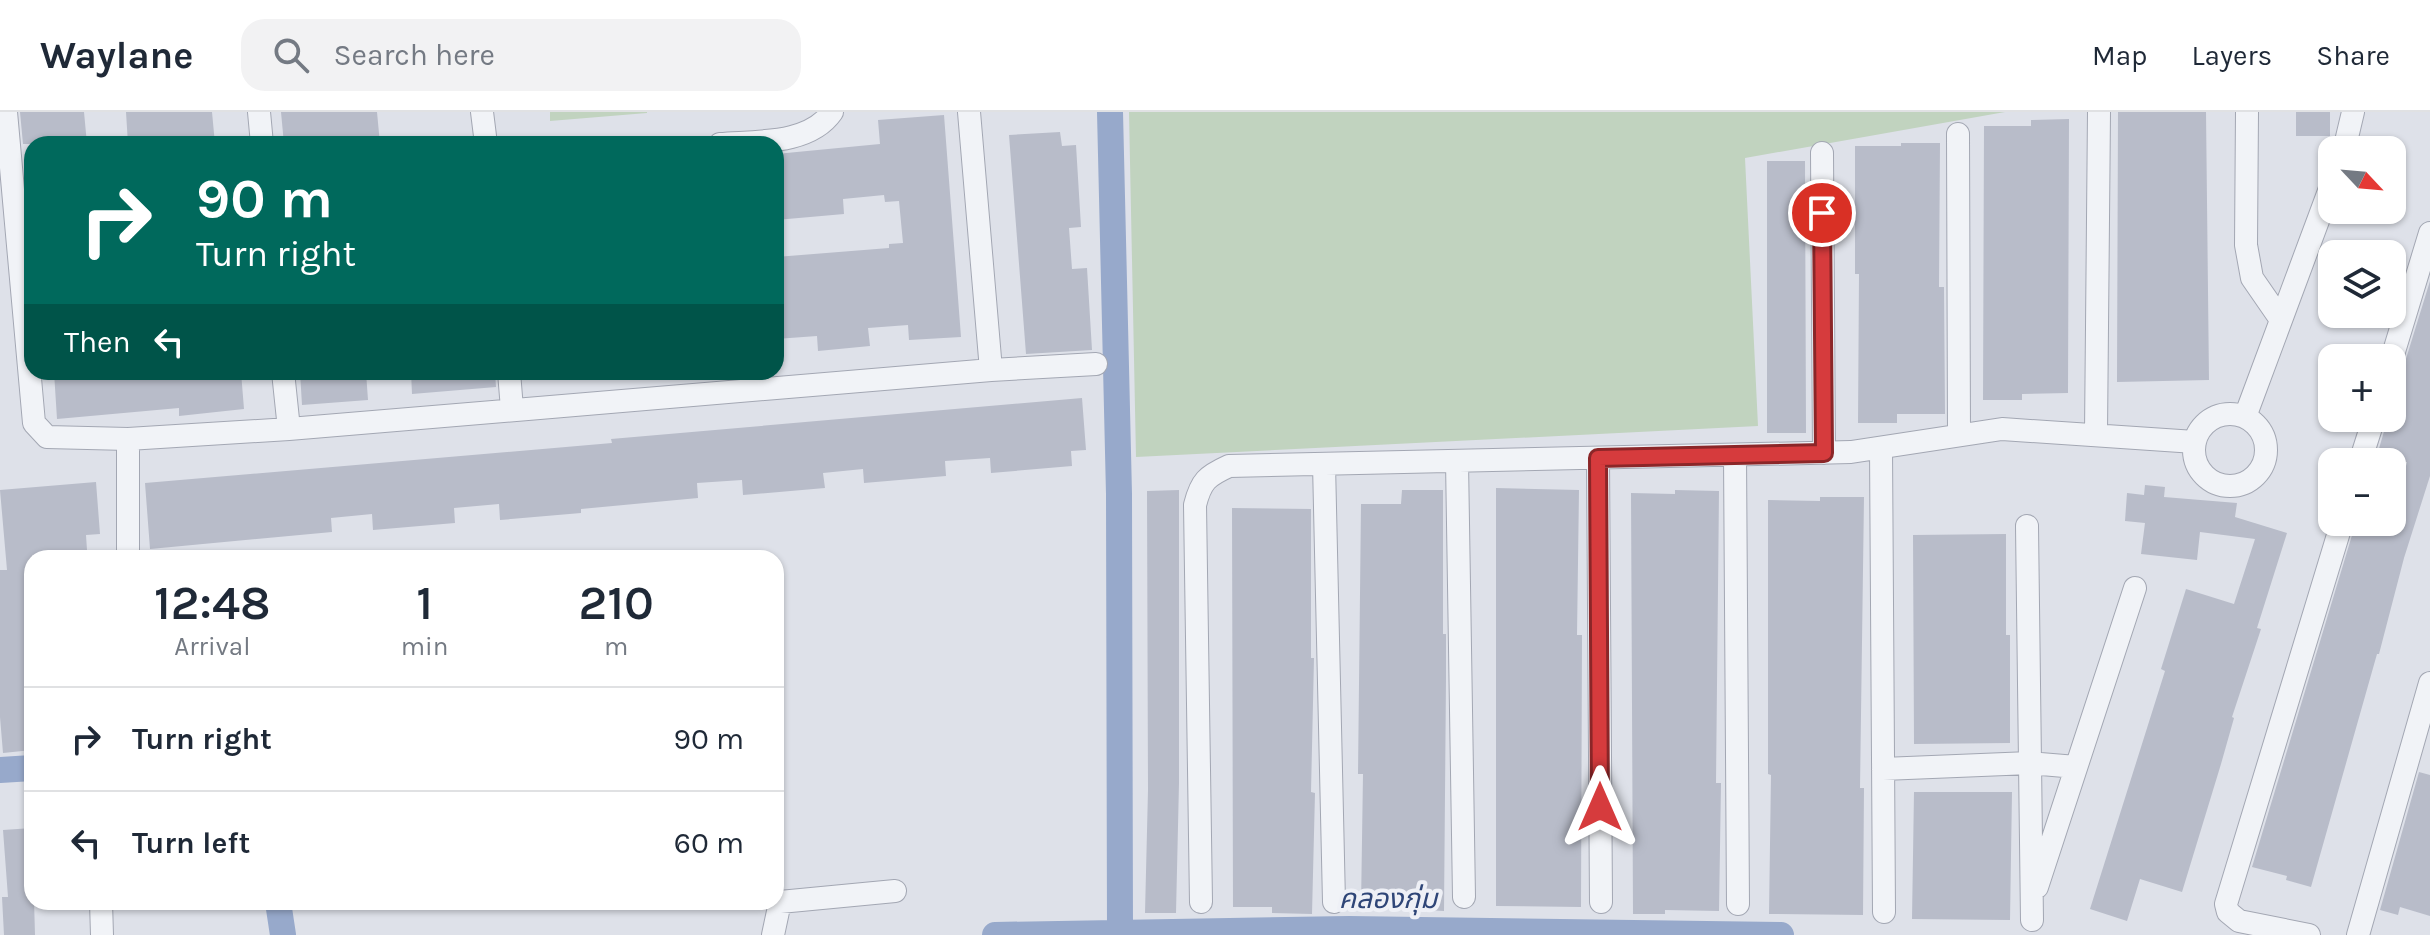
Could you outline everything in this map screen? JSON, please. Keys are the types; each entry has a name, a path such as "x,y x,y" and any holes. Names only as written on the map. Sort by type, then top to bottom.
{"street":[{"path":"6,112 10,254 24,353"},
{"path":"259,112 261,136"},
{"path":"482,112 485,136"},
{"path":"784,138 810,131 826,121 832,112"},
{"path":"969,112 991,370"},
{"path":"2096,434 2099,112"},
{"path":"2247,112 2248,256 2252,278 2281,320"},
{"path":"2347,136 2353,112"},
{"path":"1958,134 1959,434"},
{"path":"1822,153 1824,453"},
{"path":"2245,417 2318,221"},
{"path":"2397,344 2424,272 2430,233"},
{"path":"28,380 34,423 47,437 128,439 289,429 991,370 1096,364"},
{"path":"284,380 289,429"},
{"path":"510,380 512,409"},
{"path":"2217,416 2245,417 2259,429 2265,440 2263,463 2248,481 2236,485 2213,482 2197,465 2195,442 2199,431 2217,416"},
{"path":"1201,902 1195,505 1199,489 1210,475 1229,466 1824,453 1881,448 2002,429 2195,442"},
{"path":"128,439 128,550"},
{"path":"1881,448 1884,912"},
{"path":"1735,455 1738,904"},
{"path":"1598,458 1601,902"},
{"path":"1457,461 1464,897"},
{"path":"1324,464 1334,902"},
{"path":"2027,526 2032,911 2135,588"},
{"path":"2309,935 2239,921 2228,912 2226,904 2338,536"},
{"path":"2358,935 2430,683"},
{"path":"1883,769 2030,763 2076,767"},
{"path":"784,902 895,891"},
{"path":"101,910 102,935"},
{"path":"773,935 778,910"}],"green space":[{"path":"550,112 647,112 647,113 550,121"},
{"path":"1129,112 2005,112 1745,158 1758,426 1136,457"}],"building":[{"path":"20,112 84,112 86,136 24,136 23,144"},
{"path":"126,112 212,112 214,136 128,136"},
{"path":"281,112 377,112 379,136 283,136"},
{"path":"2118,112 2206,112 2209,380 2117,382"},
{"path":"2296,112 2330,112 2330,136 2296,136"},
{"path":"944,115 961,337 909,340 908,325 868,328 870,346 818,351 817,336 784,338 784,256 889,248 889,244 903,243 899,201 885,202 884,195 843,199 844,214 784,219 784,153 880,144 878,120"},
{"path":"2069,119 2068,393 2022,394 2022,400 1983,400 1984,126 2031,126 2031,120"},
{"path":"1060,132 1062,146 1076,145 1081,227 1069,228 1072,269 1087,268 1092,350 1026,354 1009,135"},
{"path":"1901,143 1940,143 1939,287 1944,287 1945,414 1897,414 1897,423 1858,423 1859,274 1855,274 1855,146 1901,146"},
{"path":"1767,161 1805,161 1806,433 1767,433"},
{"path":"2430,281 2430,476 2311,887 2286,880 2287,876 2252,867 2352,536 2406,536 2406,448 2379,448 2384,432 2406,432 2406,359"},
{"path":"55,380 242,380 244,409 179,416 179,408 57,419"},
{"path":"300,380 367,380 368,400 302,405"},
{"path":"411,380 496,380 496,387 412,394"},
{"path":"1082,398 1086,450 1071,451 1072,466 991,473 990,458 945,461 946,476 864,483 863,469 823,473 825,488 743,495 742,480 697,483 698,498 581,509 581,513 500,520 499,504 454,508 455,523 373,530 372,514 331,518 332,532 150,549 145,483"},
{"path":"96,482 100,534 86,535 87,550 24,550 24,751 3,753 0,717 0,570 7,570 0,490"},
{"path":"2145,485 2165,487 2164,497 2237,503 2235,517 2287,533 2182,892 2140,879 2127,921 2090,909 2165,671 2161,669 2186,589 2234,604 2255,539 2200,532 2197,560 2141,554 2145,523 2125,521 2127,493 2144,495"},
{"path":"1496,488 1579,490 1577,635 1582,635 1581,907 1496,906"},
{"path":"1179,490 1176,913 1145,913 1148,790 1147,491"},
{"path":"1402,490 1443,490 1443,634 1446,634 1444,911 1361,906 1363,774 1358,774 1361,504 1401,504"},
{"path":"1675,490 1719,491 1716,783 1721,783 1719,911 1665,910 1665,914 1633,914 1631,493 1675,494"},
{"path":"1820,497 1864,497 1860,788 1864,788 1863,915 1769,914 1768,500 1820,501"},
{"path":"1232,508 1311,509 1311,658 1314,658 1311,792 1315,793 1312,914 1272,913 1272,907 1233,907"},
{"path":"2006,534 2010,743 1914,744 1913,535"},
{"path":"2419,772 2430,775 2430,916 2400,907 2398,915 2380,910"},
{"path":"1914,792 2012,792 2010,920 1912,919"},
{"path":"24,829 24,910 34,910 35,935 4,935 2,897 8,897 3,830"}],"waterway":[{"path":"1110,112 1119,494 1120,933"},
{"name":"คลองกุ่ม","path":"0,770 24,768"},
{"name":"คลองกุ่ม","path":"279,910 283,935"},
{"name":"คลองกุ่ม","path":"995,935 1349,929 1781,935"}],"route":[{"path":"1600,807 1598,458 1824,453 1822,213"}]}
